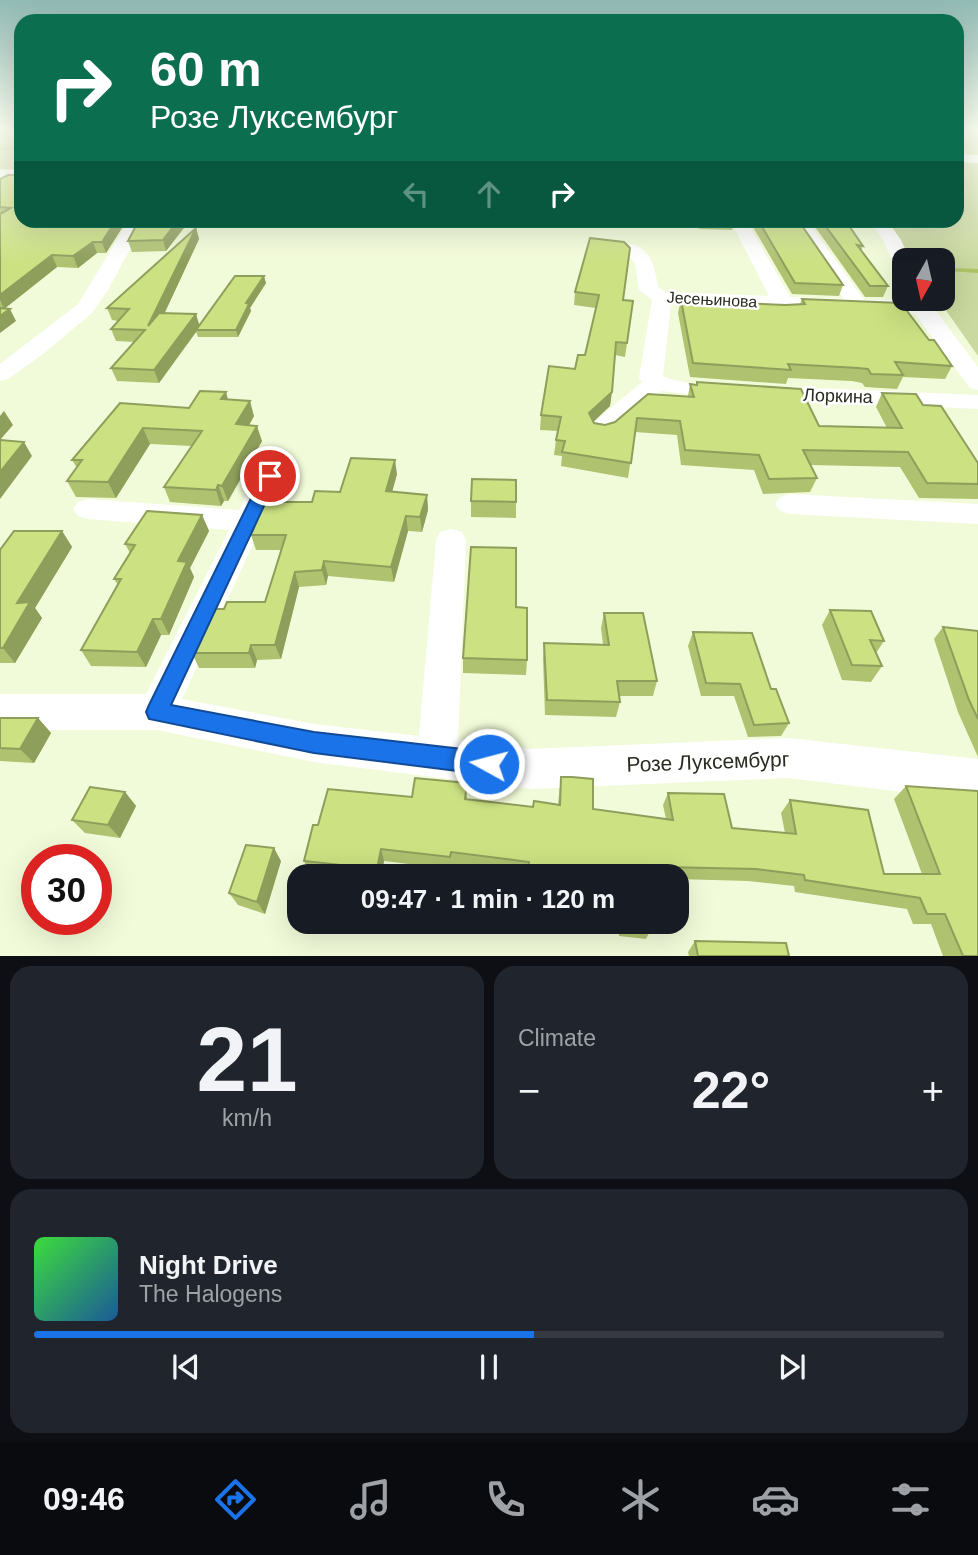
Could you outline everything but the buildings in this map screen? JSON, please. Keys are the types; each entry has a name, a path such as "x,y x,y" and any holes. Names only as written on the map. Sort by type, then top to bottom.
{"street":[{"path":"0,374 35,350 90,303 132,228"},
{"name":"Јесењинова","path":"742,228 783,303"},
{"path":"884,228 895,248"},
{"path":"805,230 858,305"},
{"name":"Јесењинова","path":"631,249 644,261 649,290 662,298 892,304"},
{"path":"601,429 656,383 650,373 662,298"},
{"path":"925,312 978,383"},
{"name":"Лоркина","path":"656,383 752,392 978,402"},
{"path":"157,712 270,476"},
{"path":"790,504 978,514"},
{"path":"88,509 247,521"},
{"path":"437,757 451,540"},
{"name":"Розе Луксембург","path":"0,712 157,712 314,743 531,769 788,758 978,780"}],"green space":[{"path":"964,175 978,175 978,356 947,312 956,312 956,248 905,248 892,228 964,228"}],"waterway":[{"path":"956,270 978,271"}],"route":[{"path":"270,476 157,712 314,743 489,764"}]}
